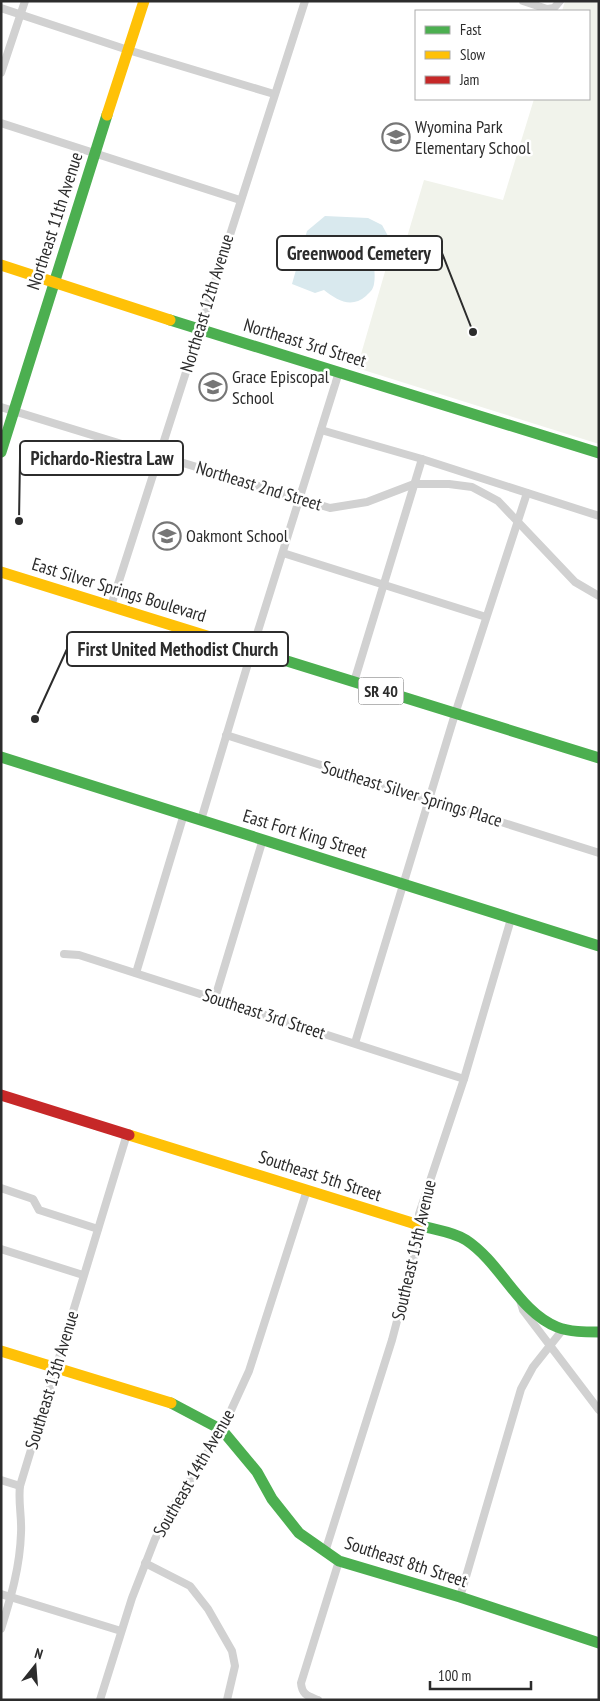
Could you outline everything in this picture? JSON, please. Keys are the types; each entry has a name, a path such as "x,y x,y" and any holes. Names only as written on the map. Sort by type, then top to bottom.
{"street":[{"path":"1,73 25,1"},
{"name":"Northeast 11th Avenue","path":"1,452 53,281 144,1"},
{"name":"Northeast 12th Avenue","path":"111,606 305,1"},
{"path":"522,1 547,9 557,4"},
{"path":"1,8 128,50 274,94"},
{"path":"1,123 240,200"},
{"name":"Northeast 3rd Street","path":"1,264 199,329 599,453"},
{"path":"201,820 339,372"},
{"name":"Northeast 2nd Street","path":"1,407 330,508 367,502 414,484 449,484 469,487 498,501 519,521 574,582 599,596"},
{"path":"321,430 422,459 599,516"},
{"path":"354,682 422,459"},
{"path":"469,487 472,475"},
{"path":"355,1043 455,714 527,493"},
{"path":"284,553 486,617"},
{"name":"East Silver Springs Boulevard","path":"1,572 599,758"},
{"name":"Southeast Silver Springs Place","path":"226,735 599,853"},
{"name":"East Fort King Street","path":"1,757 599,946"},
{"path":"136,973 184,814"},
{"path":"215,998 263,839"},
{"name":"Southeast 15th Avenue","path":"325,1552 392,1340 421,1226 418,1214 464,1079 511,918"},
{"name":"Southeast 3rd Street","path":"64,954 79,955 464,1079"},
{"name":"Southeast 5th Street","path":"1,1095 465,1239 492,1262 528,1309 544,1321 564,1328 599,1332"},
{"name":"Southeast 13th Avenue","path":"1,1629 19,1569 22,1531 18,1500 20,1486 127,1134"},
{"path":"1,1188 33,1199 39,1210 98,1229"},
{"name":"Southeast 14th Avenue","path":"100,1700 121,1631 145,1563 169,1512 222,1430 249,1371 307,1190"},
{"path":"1,1249 83,1275"},
{"path":"519,1298 523,1310 599,1410"},
{"path":"460,1597 521,1389 533,1367 552,1346 564,1328"},
{"name":"Southeast 8th Street","path":"1,1351 176,1404 222,1430 258,1472 272,1499 299,1532 339,1561 460,1597 599,1643"},
{"path":"1,1480 20,1486"},
{"path":"318,1700 306,1696 302,1691 301,1683 339,1561"},
{"path":"145,1563 190,1586 208,1609 232,1651 235,1666 227,1700"},
{"path":"1,1594 121,1631"}],"shaded area":[{"path":"565,1 599,1 599,444 357,368 391,251 402,254 424,180 503,200 534,100 590,100 590,10 562,10"},
{"path":"325,216 368,218 382,225 388,236 377,247 371,249 374,271 373,288 366,296 355,302 344,302 324,290 315,293 292,284 307,231"}],"traffic: fast":[{"path":"1,452 107,115"},
{"path":"170,320 599,453"},
{"path":"258,652 599,758"},
{"path":"1,757 599,946"},
{"path":"422,1226 450,1233 466,1240 490,1261 521,1299 544,1320 567,1330 599,1332"},
{"path":"171,1403 222,1430 257,1472 272,1499 299,1533 339,1561 460,1597 599,1643"}],"traffic: slow":[{"path":"107,115 144,1"},
{"path":"1,265 170,320"},
{"path":"1,572 258,652"},
{"path":"129,1135 422,1226"},
{"path":"1,1351 171,1403"}],"traffic: jam":[{"path":"1,1095 129,1135"}],"place":[{"name":"Wyomina Park Elementary School","path":"396,137"},
{"name":"Greenwood Cemetery","path":"473,332"},
{"name":"Grace Episcopal School","path":"213,387"},
{"name":"Pichardo-Riestra Law","path":"19,521"},
{"name":"Oakmont School","path":"167,536"},
{"name":"First United Methodist Church","path":"35,719"}]}
